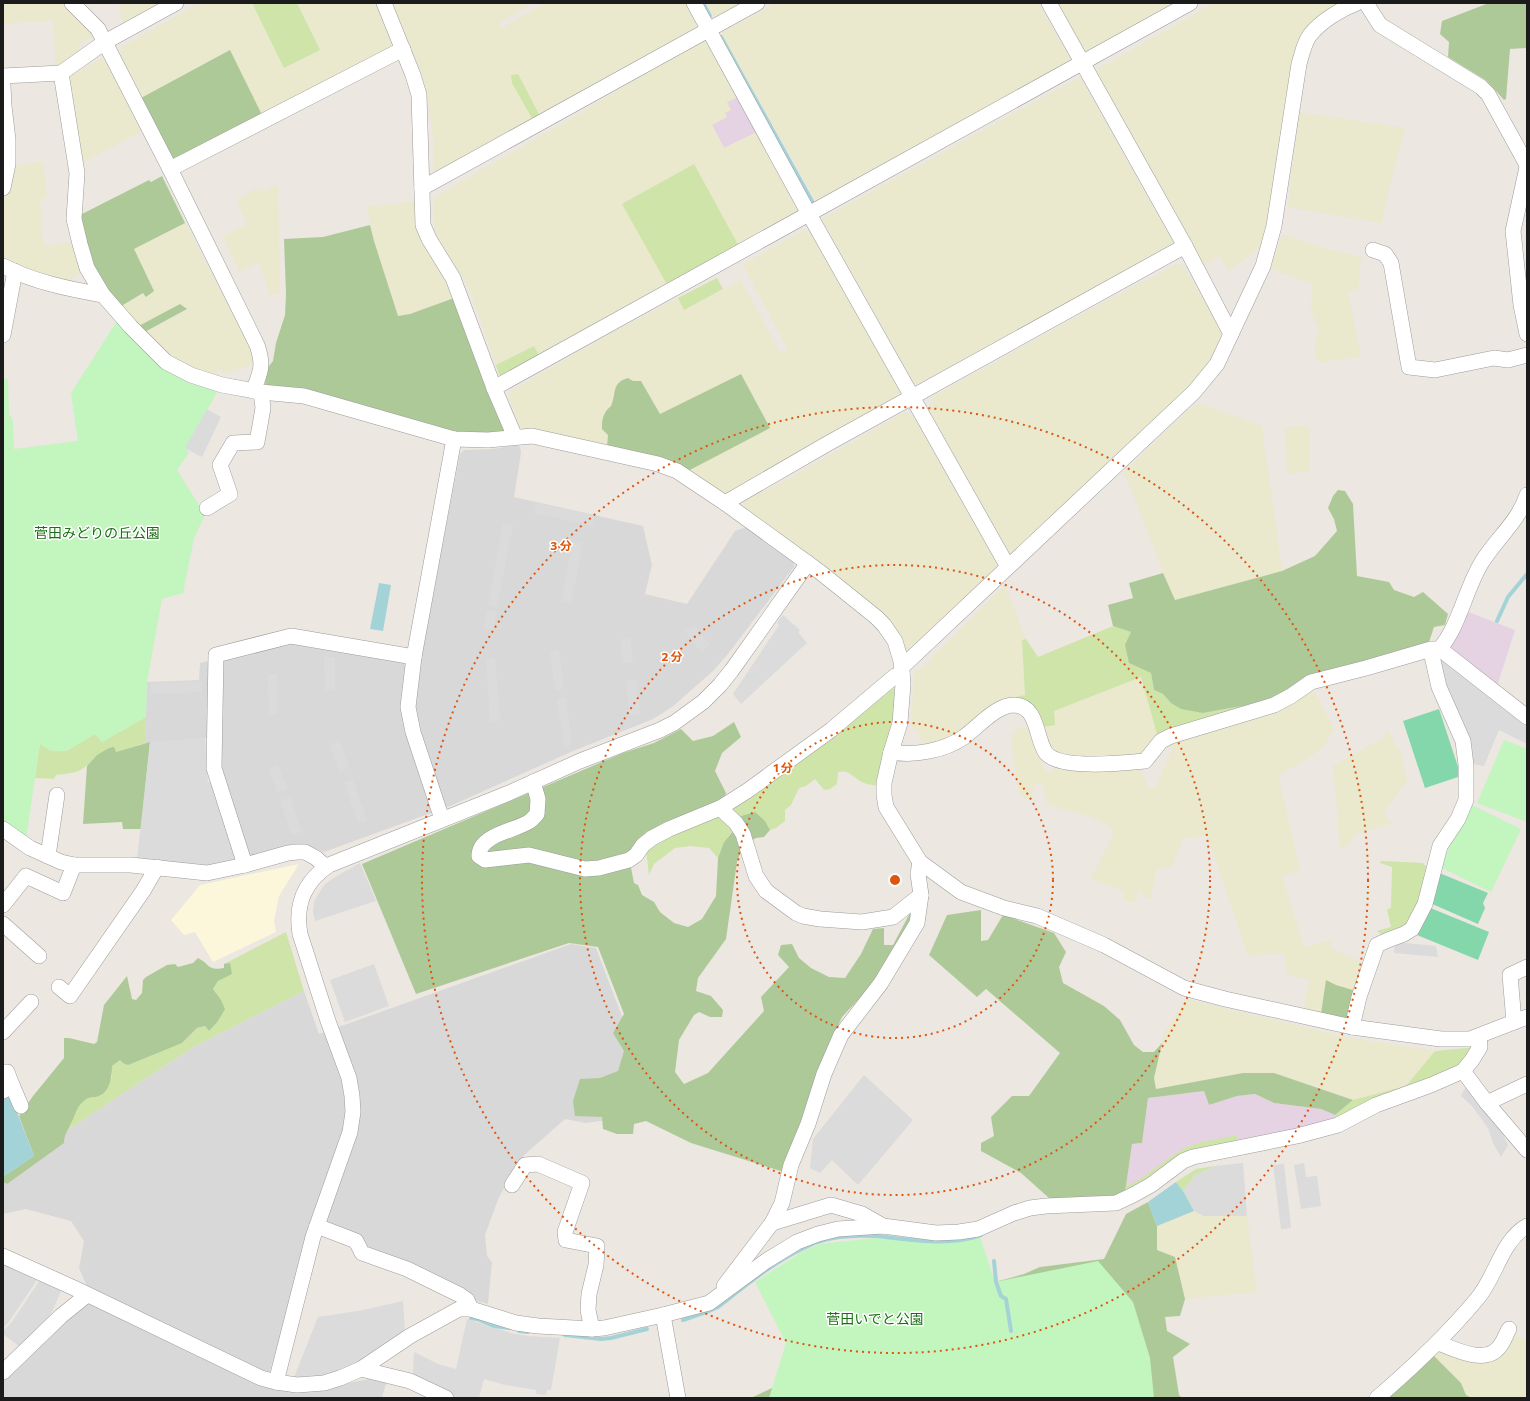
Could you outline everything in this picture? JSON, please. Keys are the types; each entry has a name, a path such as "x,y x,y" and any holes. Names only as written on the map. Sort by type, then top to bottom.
{"street":[{"path":"72,3 98,29 105,42 170,169 262,358 262,371 257,391 263,408 257,442 233,442 220,465 230,494 207,508"},
{"path":"3,76 61,73 105,42 176,3"},
{"path":"384,3 403,49 419,94 422,212 425,231 428,239 453,278 494,388 515,437"},
{"path":"694,3 809,214 913,396 1008,567"},
{"path":"422,188 757,3"},
{"path":"1049,3 1185,246 1231,334"},
{"path":"494,388 1190,3"},
{"path":"533,782 538,799 537,814 530,821 488,840 479,850 479,856 485,860 529,855 585,869 599,868 616,864 629,860 636,855 652,838 669,829 720,808 747,791 830,730 902,671 1008,567 1194,392 1217,364 1263,266 1274,226 1299,64 1304,46 1311,35 1324,23 1357,3"},
{"path":"1366,3 1380,25 1481,87 1488,94 1527,166 1521,224 1513,231 1521,305 1527,334"},
{"path":"170,169 403,49"},
{"path":"61,73 78,173 74,220 87,268 103,296 166,362 206,381 257,391 304,396 454,439 504,440 515,437 532,436 658,464 677,471 725,503 808,563 884,625 895,641 902,671 903,684 900,723 891,752 884,783 886,807 920,862 962,892 1004,908 1037,916 1057,924 1104,945 1184,988 1225,999 1352,1027 1441,1039 1470,1039 1521,1020 1510,975 1527,967"},
{"path":"3,85 8,140 8,164 3,188"},
{"path":"725,503 913,396 1185,246"},
{"path":"1373,250 1385,254 1391,262 1409,367 1435,370 1494,358 1508,360 1527,355"},
{"path":"3,335 5,328 9,269 61,287 103,296"},
{"path":"442,819 410,722 408,707 414,657 454,439"},
{"path":"1352,1027 1359,997 1377,945 1404,934 1412,929 1425,904 1440,846 1458,819 1466,800 1466,764 1464,741 1439,687 1432,656 1440,649 1455,625 1466,594 1482,562 1508,529 1525,502 1527,495"},
{"path":"276,1382 313,1237 350,1132 352,1112 352,1096 348,1078 300,934 298,920 302,898 309,884 319,872 326,867 509,793 580,761 660,730 674,723 703,702 720,685 808,563"},
{"path":"245,866 214,768 216,655 291,636 414,657"},
{"path":"891,752 904,754 940,749 952,745 964,738 998,710 1014,705 1024,707 1030,714 1047,753 1053,757 1061,760 1091,765 1145,761 1161,741 1171,736 1274,705 1291,696 1311,682 1431,650 1440,649 1526,710"},
{"path":"48,856 57,796"},
{"path":"720,808 736,823 743,834 756,876 766,891 796,913 803,916 820,919 862,922 893,916 921,895"},
{"path":"3,829 30,848 61,862 74,865 131,865 207,874 245,866 288,853 305,852 316,858 326,867"},
{"path":"719,1296 725,1285 772,1223 782,1203 791,1165 808,1124 824,1074 841,1035 882,983 917,923 921,895 918,874 920,862"},
{"path":"3,905 26,876 63,893 74,865"},
{"path":"59,987 70,996 143,890 157,867"},
{"path":"3,924 39,956"},
{"path":"3,1032 31,1002"},
{"path":"3,1256 261,1378 297,1385 324,1382 361,1369 410,1336 459,1309 470,1309 516,1323 538,1326 592,1329 604,1328 663,1315 709,1302 766,1261 797,1242 818,1234 838,1229 883,1226 936,1233 959,1232 978,1229 1014,1213 1030,1208 1116,1203 1151,1185 1183,1161 1193,1157 1297,1136 1338,1125 1376,1106 1463,1071 1480,1047 1479,1036"},
{"path":"1463,1071 1487,1104 1527,1149"},
{"path":"3,1072 7,1072 7,1088 21,1106"},
{"path":"1487,1104 1527,1084"},
{"path":"512,1185 525,1165 538,1164 582,1183 565,1232 566,1240 597,1246 596,1265 589,1294 588,1310 592,1329"},
{"path":"772,1223 831,1205 862,1214 883,1226"},
{"path":"317,1226 356,1241 362,1253 407,1269 460,1295 467,1300 470,1309"},
{"path":"1377,1398 1438,1343 1479,1297 1508,1244 1520,1230 1527,1226"},
{"path":"3,1372 61,1316 86,1295"},
{"path":"663,1315 678,1398"},
{"path":"1438,1343 1469,1354 1480,1356 1495,1352 1509,1329"},
{"path":"361,1369 410,1381 428,1394 446,1398"}],"shaded area":[{"path":"3,3 64,3 97,34 77,45 83,54 56,70 53,20 3,24"},
{"path":"119,3 169,3 124,29"},
{"path":"199,3 252,3 284,68 320,50 297,3 377,3 394,45 392,52 263,117 141,98 119,55 122,47"},
{"path":"392,3 533,3 498,24 501,29 545,3 686,3 697,23 694,32 541,118 518,74 512,83 534,122 439,177 433,169 433,136 422,73"},
{"path":"706,3 748,3 716,20"},
{"path":"776,3 1038,3 1074,66 819,206 721,33"},
{"path":"1055,3 1183,3 1086,56"},
{"path":"1214,3 1350,3 1309,33 1265,244 1228,271 1220,257 1201,266 1093,72"},
{"path":"699,41 709,43 738,97 727,102 731,110 725,113 727,117 712,125 724,148 757,132 800,209 798,220 741,250 693,165 669,288 541,359 534,346 496,365 469,288 436,234 434,226 433,201 438,195 567,121"},
{"path":"98,60 107,61 142,131 84,162 80,162 68,78"},
{"path":"1080,77 1175,246 915,385 822,219"},
{"path":"738,97 757,132 724,148 712,125 727,117 725,113 727,102"},
{"path":"1298,112 1405,128 1381,223 1288,207"},
{"path":"43,162 47,196 40,201 43,246 76,242 83,272 71,278 77,290 3,262 3,203 12,166"},
{"path":"278,184 280,294 270,295 259,262 239,272 223,236 247,224 236,200 260,187 264,192"},
{"path":"418,201 454,298 410,314 398,316 374,241 367,207"},
{"path":"185,223 253,353 254,364 225,374 216,364 219,381 181,367 141,334 187,310 180,304 135,328 118,308 143,293 146,297 134,249"},
{"path":"805,230 812,233 901,391 900,401 723,496 686,472 741,374 660,414 641,381 633,381 628,378 613,397 611,406 605,413 608,435 607,447 522,430 508,396 511,391 613,332 678,298 684,310 741,280 780,353 788,350 743,264"},
{"path":"1287,235 1320,247 1361,257 1358,290 1348,291 1361,357 1317,362 1315,346 1319,328 1313,317 1311,305 1313,285 1270,268 1282,237"},
{"path":"1177,264 1184,266 1223,333 1225,341 1202,376 1011,558 929,410 932,397 1067,322"},
{"path":"1202,404 1262,426 1282,571 1174,600 1124,472 1193,405"},
{"path":"207,409 221,417 202,457 185,448"},
{"path":"905,412 916,418 996,562 992,577 909,657 897,632 747,511 744,501 786,480"},
{"path":"1309,426 1309,471 1287,474 1285,427"},
{"path":"517,445 520,447 521,453 514,497 643,526 652,565 645,594 687,604 735,531 747,527 794,561 794,567 728,654 713,671 672,707 653,719 573,751 450,806 324,852 304,844 292,844 248,857 219,763 219,737 145,743 147,682 199,680 200,663 293,640 419,666 460,454 464,450 493,449"},
{"path":"536,503 595,515 593,526 534,513"},
{"path":"503,523 513,525 497,607 488,605"},
{"path":"573,541 583,543 571,603 561,601"},
{"path":"1005,585 1026,639 1022,640 1025,695 997,701 998,707 964,737 921,750 920,736 911,725 914,673 932,660 932,657"},
{"path":"487,610 496,611 494,630 484,629"},
{"path":"1466,611 1515,630 1497,686 1452,652 1450,644"},
{"path":"783,615 800,630 798,632 807,643 741,704 733,694 779,625 777,623"},
{"path":"694,625 710,645 701,652 685,631"},
{"path":"630,638 633,662 623,663 620,639"},
{"path":"559,650 564,689 555,690 550,651"},
{"path":"324,657 335,657 335,690 325,690"},
{"path":"495,658 500,721 490,721 486,659"},
{"path":"1442,659 1527,724 1527,744 1499,730 1484,766 1474,764 1468,798 1469,763 1436,664"},
{"path":"268,674 277,674 278,714 269,714"},
{"path":"1141,677 1159,741 1141,758 1121,761 1049,752 1042,727 1054,711"},
{"path":"636,680 640,714 630,715 626,681"},
{"path":"202,681 202,692 151,694 151,683"},
{"path":"1312,687 1334,729 1324,746 1304,761 1278,775 1300,870 1282,876 1304,947 1332,940 1332,949 1364,963 1359,974 1363,976 1356,991 1336,985 1327,980 1320,1020 1303,1016 1309,979 1288,976 1284,953 1248,956 1207,835 1184,838 1172,866 1156,870 1151,899 1143,896 1143,893 1138,889 1136,903 1123,900 1124,891 1091,879 1091,875 1095,871 1113,835 1112,829 1108,825 1086,815 1049,806 1046,801 1043,785 1034,785 1031,800 1022,797 1018,790 1011,741 1013,732 1018,728 1023,727 1030,730 1038,748 1042,765 1046,771 1052,771 1057,765 1110,771 1140,770 1149,788 1155,788 1172,750 1168,744"},
{"path":"566,698 572,745 564,747 557,699"},
{"path":"1388,731 1401,753 1407,781 1383,813 1392,823 1354,835 1349,846 1340,847 1333,766 1385,737 1384,733"},
{"path":"205,738 208,782 214,781 238,860 210,866 137,860 150,742"},
{"path":"340,741 349,768 339,772 330,744"},
{"path":"278,765 288,789 278,793 269,769"},
{"path":"353,780 367,820 358,823 344,783"},
{"path":"290,797 302,832 292,835 280,801"},
{"path":"360,863 376,901 315,921 313,912 314,902 325,884"},
{"path":"299,864 279,896 274,921 276,932 213,962 195,932 184,935 171,920 200,885"},
{"path":"1395,942 1436,946 1438,957 1394,953"},
{"path":"571,944 596,948 637,1056 614,1119 586,1123 565,1119 522,1157 499,1197 485,1235 487,1256 492,1262 488,1304 471,1299 469,1291 363,1249 313,1219 266,1385 304,1391 370,1379 387,1380 382,1398 3,1398 3,1378 89,1291 79,1268 84,1241 71,1221 26,1209 3,1214 3,1177 66,1131 195,1046 304,991 319,1034"},
{"path":"374,964 389,1006 345,1022 330,980"},
{"path":"1186,999 1351,1038 1435,1051 1406,1086 1353,1100 1274,1073 1243,1073 1156,1089 1154,1078 1163,1035"},
{"path":"864,1075 913,1120 858,1185 832,1160 820,1173 810,1168 813,1139"},
{"path":"1465,1088 1479,1101 1498,1125 1508,1145 1501,1157 1493,1143 1488,1128 1472,1106 1461,1096"},
{"path":"1204,1091 1209,1105 1237,1096 1255,1094 1274,1103 1321,1109 1335,1115 1338,1122 1257,1139 1189,1146 1172,1156 1138,1181 1126,1186 1132,1144 1142,1143 1148,1098"},
{"path":"1243,1163 1247,1216 1204,1216 1194,1211 1183,1191 1195,1175 1215,1166"},
{"path":"1304,1163 1306,1177 1317,1176 1321,1206 1301,1209 1294,1165"},
{"path":"1284,1164 1291,1228 1281,1229 1273,1165"},
{"path":"1194,1211 1204,1216 1247,1216 1257,1292 1185,1299 1175,1257 1157,1250 1157,1226"},
{"path":"3,1263 37,1280 3,1328"},
{"path":"40,1280 62,1289 49,1318 20,1347 3,1334 3,1331 12,1322"},
{"path":"403,1301 405,1334 358,1364 322,1376 293,1380 318,1317 358,1311"},
{"path":"467,1319 511,1333 528,1336 560,1338 551,1390 547,1390 546,1395 536,1394 536,1390 505,1385 484,1379 479,1398 454,1398 413,1378 414,1352 438,1364 456,1369"},
{"path":"1509,1333 1527,1341 1527,1398 1472,1398 1466,1395 1461,1383 1431,1353 1436,1348 1478,1359"}],"green space":[{"path":"252,3 297,3 320,50 284,68"},
{"path":"1489,3 1527,3 1527,48 1510,49 1506,99 1504,100 1487,81 1448,57 1449,42 1440,34 1442,21"},
{"path":"230,50 263,117 173,163 141,98"},
{"path":"518,74 541,118 534,122 512,83 511,75"},
{"path":"694,164 741,250 669,288 622,204"},
{"path":"162,176 185,223 134,249 154,291 146,297 143,293 118,308 92,272 80,217 82,214 149,180 151,182"},
{"path":"370,225 398,316 410,314 454,298 506,435 457,436 265,387 266,370 273,361 276,343 285,315 286,294 284,239 323,237"},
{"path":"717,278 723,289 684,310 678,298"},
{"path":"180,304 187,309 141,334 135,328"},
{"name":"菅田みどりの丘公園","path":"117,321 169,371 217,392 186,448 189,453 177,470 205,515 194,538 183,593 162,599 147,682 146,717 102,742 95,734 68,750 54,751 47,749 40,744 26,839 3,825 3,378 8,380 9,414 13,421 14,449 78,441 71,393"},
{"path":"534,346 541,359 505,377 499,375 496,365"},
{"path":"741,374 770,428 686,472 607,447 608,435 602,429 603,419 606,411 611,406 613,401 615,389 623,380 628,378 633,381 641,381 660,414"},
{"path":"1338,490 1345,491 1353,504 1357,576 1389,582 1394,590 1414,597 1423,592 1448,614 1445,625 1434,627 1427,648 1265,703 1203,713 1181,709 1171,703 1163,694 1154,690 1151,673 1129,663 1125,645 1131,632 1113,626 1108,605 1133,598 1129,583 1163,573 1175,600 1282,571 1315,556 1337,531 1334,519 1328,508 1333,496"},
{"path":"1113,626 1131,632 1129,663 1151,673 1154,690 1163,694 1171,703 1203,713 1265,703 1159,741 1141,677 1054,711 1055,725 1042,727 1034,713 998,707 997,701 1025,695 1022,640 1026,639 1038,657"},
{"path":"900,686 881,786 864,783 849,773 842,771 838,772 837,784 830,789 824,790 815,779 806,786 799,788 791,805 785,810 785,821 776,828 770,830 765,821 735,829 724,842 718,858 709,848 690,846 675,848 654,864 649,875 646,850 844,728 891,690"},
{"path":"1439,709 1461,776 1425,788 1403,721"},
{"path":"146,717 145,743 116,752 97,755 79,771 56,775 54,779 35,778 40,743 66,751 95,734 102,742"},
{"path":"734,722 741,737 722,753 715,771 726,793 722,804 646,832 629,857 634,883 638,885 642,895 654,902 660,912 674,923 688,927 702,919 716,896 718,858 724,842 735,829 738,817 755,812 765,821 770,830 764,837 756,838 743,845 737,862 726,939 698,978 696,991 711,996 723,1010 722,1017 710,1017 699,1012 694,1015 679,1040 675,1072 684,1084 708,1073 764,1011 761,997 789,967 778,955 781,945 792,944 799,958 811,968 829,977 845,978 861,954 873,929 884,928 884,945 893,945 911,911 908,932 868,989 842,1017 835,1032 784,1172 691,1143 646,1121 634,1124 633,1134 617,1134 603,1129 602,1117 575,1116 573,1101 580,1079 600,1078 618,1071 624,1051 613,1033 624,1014 598,947 569,943 416,994 362,864 623,753 654,743 681,729 693,741 713,736"},
{"path":"1504,740 1527,749 1527,822 1477,803"},
{"path":"150,742 141,829 123,829 122,822 83,824 87,766 97,755 109,748 114,747 116,752"},
{"path":"1470,804 1521,829 1491,892 1440,867"},
{"path":"1381,861 1423,863 1428,869 1411,927 1383,936 1377,931 1391,927 1387,909 1391,908 1392,867 1380,863"},
{"path":"1437,872 1488,893 1483,903 1485,908 1478,924 1430,903"},
{"path":"1428,907 1489,932 1478,960 1417,935"},
{"path":"981,910 981,941 988,940 1003,915 1054,933 1066,952 1059,967 1063,983 1104,1006 1120,1020 1134,1045 1143,1052 1154,1052 1162,1043 1154,1078 1156,1089 1243,1073 1274,1073 1353,1100 1335,1115 1321,1109 1274,1103 1255,1094 1237,1096 1209,1105 1204,1091 1148,1098 1142,1143 1132,1144 1123,1198 1084,1202 1049,1198 1021,1173 981,1151 981,1143 994,1136 991,1117 1012,1096 1029,1096 1060,1053 986,989 977,997 929,955 947,915"},
{"path":"286,932 304,991 195,1046 66,1131 77,1108 83,1100 100,1096 112,1077 112,1066 120,1060 182,1043 197,1028 205,1026 209,1031 221,1000 213,989 230,964 224,964"},
{"path":"198,958 214,969 224,968 224,964 230,963 232,974 218,981 213,989 221,1000 225,1009 218,1021 209,1031 205,1026 197,1028 182,1043 128,1065 120,1060 112,1066 111,1079 106,1091 99,1096 87,1099 79,1106 65,1135 64,1143 7,1184 3,1182 3,1177 34,1156 19,1116 64,1058 64,1038 94,1044 97,1042 104,1005 127,976 132,999 136,1000 142,993 143,980 146,977 167,965 175,964 178,967 193,963"},
{"path":"1326,980 1336,985 1356,991 1350,1026 1320,1020"},
{"path":"1477,1047 1465,1067 1338,1122 1335,1115 1353,1100 1406,1086 1435,1051"},
{"path":"1236,1135 1239,1141 1123,1198 1126,1186 1142,1178 1179,1151 1198,1143"},
{"path":"1215,1166 1195,1175 1183,1191 1176,1182 1196,1169"},
{"name":"菅田いでと公園","path":"1148,1202 1157,1226 1157,1250 1175,1257 1185,1299 1180,1316 1165,1317 1167,1331 1190,1344 1173,1357 1179,1395 1182,1398 751,1398 995,1282 1024,1274 1040,1267 1104,1259 1126,1214"},
{"name":"菅田いでと公園","path":"980,1237 995,1282 1098,1261 1133,1302 1150,1358 1154,1398 769,1398 786,1343 755,1282 802,1252 819,1244 874,1238 949,1243"},
{"path":"1431,1353 1461,1383 1466,1395 1472,1398 1385,1398"}],"water":[{"path":"379,583 391,585 383,631 370,629"},
{"path":"10,1094 34,1156 3,1177 3,1099"},
{"path":"1176,1182 1183,1191 1194,1211 1157,1226 1148,1202"}],"waterway":[{"path":"703,3 710,16"},
{"path":"721,37 813,203"},
{"path":"1497,621 1508,597 1527,574"},
{"path":"683,1320 718,1307 759,1275 792,1254 812,1244 831,1238 846,1236 875,1236 928,1241 955,1241 981,1235"},
{"path":"994,1261 996,1282 1001,1296 1006,1299 1011,1331"},
{"path":"471,1318 494,1326 509,1328"},
{"path":"565,1335 601,1339 647,1329"},
{"path":"519,1331 528,1332"}]}
